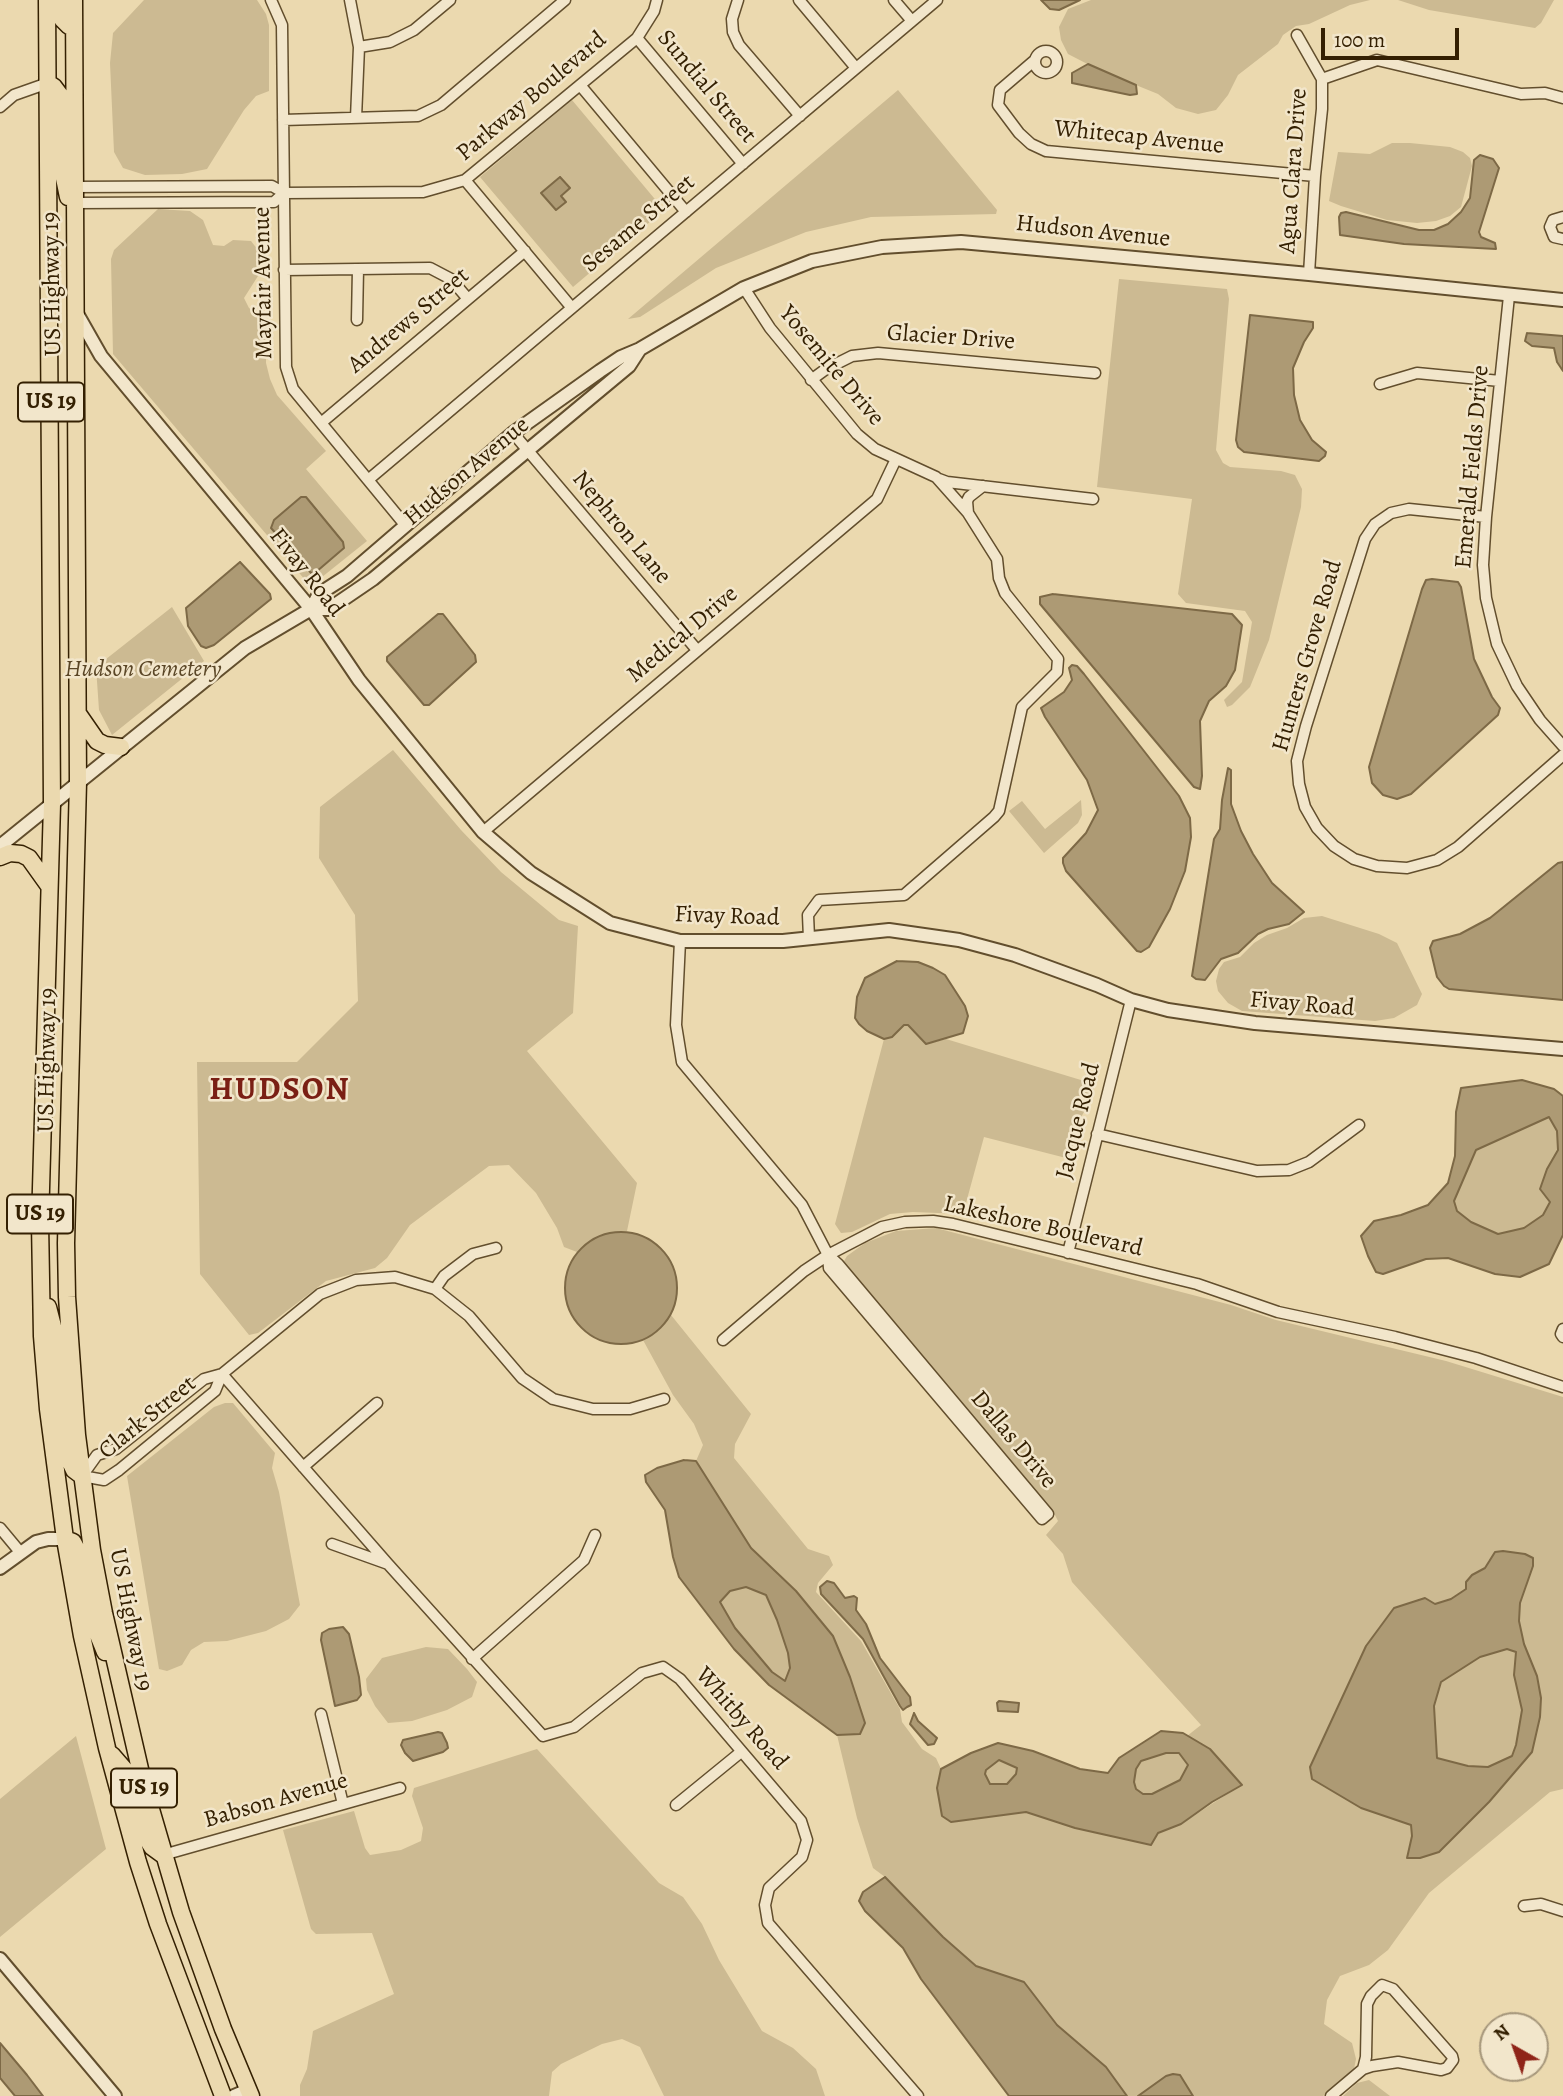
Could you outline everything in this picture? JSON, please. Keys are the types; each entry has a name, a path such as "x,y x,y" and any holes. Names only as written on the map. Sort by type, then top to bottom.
{"highway":[{"name":"US Highway 19","path":"47,0 52,804 40,1223 48,1409 65,1539 82,1636 108,1750 158,1924 223,2096"},
{"path":"61,0 62,19 74,26"},
{"name":"US Highway 19","path":"74,0 78,782 66,1243 71,1362 92,1550 118,1680 163,1855 244,2094"},
{"path":"48,83 54,86 60,95 63,173 75,220"},
{"path":"78,713 97,741 121,747"},
{"path":"0,857 10,853 29,858 50,887"},
{"path":"41,1283 56,1338 67,1455 74,1470 82,1476"},
{"path":"65,1539 73,1542 81,1557 96,1630 118,1680"},
{"path":"108,1750 125,1770 144,1834 152,1847 163,1855"}],"street":[{"name":"Mayfair Avenue","path":"271,0 282,24 286,368 293,389 406,526"},
{"path":"350,0 359,47 356,118"},
{"path":"359,47 390,42 414,30 450,0"},
{"path":"283,120 418,116 441,105 565,0"},
{"name":"Parkway Boulevard","path":"75,195 272,186 284,193 423,192 465,180 637,38 657,0"},
{"path":"738,0 732,19 733,32 739,45 800,116"},
{"path":"799,0 856,68"},
{"path":"894,0 912,21"},
{"name":"Sesame Street","path":"368,480 937,0"},
{"name":"Agua Clara Drive","path":"1297,35 1322,79 1309,274"},
{"name":"Sundial Street","path":"637,38 743,164"},
{"name":"Whitecap Avenue","path":"1035,60 1000,90 998,105 1019,133 1031,144 1046,151 1315,176"},
{"path":"1322,79 1377,60 1521,94 1545,93 1563,98"},
{"path":"0,107 14,96 48,83"},
{"path":"580,85 686,212"},
{"path":"465,180 572,308"},
{"name":"Parkway Boulevard","path":"75,195 274,202 284,193"},
{"path":"1563,217 1553,220 1550,227 1554,237 1563,239"},
{"name":"Hudson Avenue","path":"311,609 319,594 347,576 513,433 621,357 640,349 744,288 812,261 915,243 961,242 1563,300"},
{"name":"Andrews Street","path":"321,424 525,251"},
{"path":"285,270 430,268 451,279 468,299"},
{"path":"357,320 358,269"},
{"name":"Yosemite Drive","path":"744,288 770,328 811,380 857,434 875,449 947,482 1093,499"},
{"name":"Emerald Fields Drive","path":"1509,296 1486,517 1483,565 1486,597 1497,644 1517,685 1540,720 1563,746"},
{"name":"Fivay Road","path":"76,312 101,356 311,609 359,680 483,832 531,873 610,923 680,941 783,941 889,930 960,940 1024,958 1131,1000 1168,1010 1255,1023 1563,1049"},
{"name":"Hudson Avenue","path":"0,846 246,648 311,609 329,609 349,597 629,366 640,349"},
{"name":"Glacier Drive","path":"811,380 852,356 877,353 1095,373"},
{"path":"1380,384 1417,373 1500,381"},
{"name":"Nephron Lane","path":"513,433 697,650"},
{"name":"Medical Drive","path":"483,832 877,499 889,480 896,459"},
{"name":"Yosemite Drive","path":"809,938 808,915 819,900 904,895 994,817 999,811 1022,707 1057,672 1058,659 1005,593 999,578 997,559 968,513 936,477"},
{"path":"968,513 969,497 983,485"},
{"name":"Hunters Grove Road","path":"1486,517 1409,509 1391,513 1376,524 1365,538 1297,761 1305,807 1317,828 1334,846 1354,859 1377,866 1407,868 1437,860 1458,847 1563,755"},
{"path":"680,941 676,1025 682,1062 802,1205 828,1255"},
{"name":"Jacque Road","path":"1068,1253 1131,1000"},
{"path":"1097,1134 1256,1171 1289,1170 1309,1162 1359,1125"},
{"name":"Lakeshore Boulevard","path":"723,1340 804,1271 828,1255 882,1227 905,1222 933,1221 1197,1284 1278,1312 1464,1355 1563,1387"},
{"path":"435,1289 444,1276 473,1254 496,1248"},
{"name":"Dallas Drive","path":"828,1255 1048,1514 1042,1519 829,1268 828,1255"},
{"path":"222,1374 320,1294 356,1280 395,1277 435,1289 469,1316 522,1378 553,1399 593,1409 630,1409 664,1399"},
{"path":"1563,1329 1563,1337"},
{"name":"Clark Street","path":"222,1374 215,1391 119,1470 104,1480 82,1476 97,1455 116,1449 204,1379 222,1374"},
{"name":"Whitby Road","path":"222,1374 543,1736 574,1727 642,1673 663,1667 680,1679 801,1821 807,1840 802,1857 769,1888 765,1905 768,1923 918,2096"},
{"path":"303,1467 377,1403"},
{"path":"0,1528 20,1552"},
{"path":"472,1659 584,1560 595,1535"},
{"path":"0,1568 36,1542 65,1539"},
{"path":"332,1544 388,1564"},
{"path":"321,1714 343,1804"},
{"path":"676,1805 741,1752"},
{"name":"Babson Avenue","path":"163,1855 400,1788"},
{"path":"1524,1906 1541,1904 1563,1911"},
{"path":"0,1959 115,2096"},
{"path":"1331,2096 1363,2069 1398,2062 1441,2070 1447,2068 1453,2060 1394,1989 1382,1985 1367,2004 1366,2057 1363,2069"}],"green space":[{"path":"144,0 257,0 266,14 269,25 269,91 256,96 244,110 207,169 182,174 145,175 123,168 114,152 110,63 113,33"},
{"path":"1091,0 1370,0 1350,5 1309,24 1296,26 1283,35 1278,44 1238,75 1228,95 1216,110 1198,114 1176,108 1158,94 1068,54 1061,40 1059,27 1068,9"},
{"path":"1398,0 1554,0 1541,23 1535,28 1429,10"},
{"path":"898,90 997,210 996,214 871,217 806,232 716,268 640,317 628,319"},
{"path":"572,100 664,210 573,287 480,177"},
{"path":"1392,143 1450,147 1470,158 1472,166 1461,207 1450,216 1417,223 1387,220 1329,201 1338,152 1370,154"},
{"path":"158,209 190,211 203,220 213,245 224,246 233,240 251,241 258,250 258,276 244,298 249,308 267,320 266,363 270,379 277,395 326,451 306,469 367,541 317,581 306,581 113,354 111,259 114,250","holes":["301,497 306,498 311,573 271,529 274,520"]},
{"path":"1119,279 1227,289 1229,299 1216,450 1223,463 1230,467 1281,471 1295,475 1302,489 1301,507 1269,640 1250,687 1227,707 1224,700 1242,682 1252,622 1245,611 1186,603 1178,594 1192,499 1097,487"},
{"name":"Hudson Cemetery","path":"172,607 204,661 112,735 99,710 96,667"},
{"path":"393,750 461,830 501,872 559,920 578,926 573,1013 527,1051 637,1183 627,1231 608,1233 591,1240 577,1252 564,1247 557,1228 536,1193 509,1165 489,1166 410,1225 387,1258 375,1268 326,1281 258,1333 249,1335 200,1274 197,1062 297,1062 358,1001 355,915 319,858 320,807"},
{"path":"1081,800 1082,815 1078,823 1044,853 1009,811 1022,801 1045,829"},
{"path":"1322,916 1379,934 1397,943 1422,994 1417,1005 1394,1018 1375,1021 1242,1011 1228,1003 1218,991 1216,981 1224,962 1240,957 1267,935 1304,918"},
{"path":"904,1025 908,1025 926,1044 946,1039 1094,1084 1094,1093 1077,1125 1070,1159 984,1137 963,1214 890,1214 852,1232 841,1233 835,1224 884,1039 892,1036"},
{"path":"1549,1117 1557,1131 1558,1150 1547,1169 1550,1202 1543,1215 1524,1228 1498,1234 1471,1222 1457,1211 1454,1201 1476,1150"},
{"path":"936,1228 1231,1305 1276,1320 1446,1361 1563,1397 1563,1789 1550,1792 1429,1893 1388,1950 1369,1965 1340,1976 1327,2000 1324,2024 1352,2043 1356,2059 1354,2069 1323,2096 1193,2096 1180,2075 1166,2076 1138,2096 1127,2096 1106,2067 1057,2025 1024,1982 976,1966 873,1868 857,1818 837,1735 859,1734 864,1723 850,1677 833,1636 796,1591 751,1548 696,1461 703,1445 694,1424 673,1395 643,1340 659,1330 671,1315 751,1414 735,1444 734,1458 808,1549 829,1556 833,1565 818,1583 816,1592 861,1641 900,1709 902,1722 922,1749 936,1758 941,1769 937,1788 942,1816 951,1822 1026,1812 1075,1828 1106,1834 1158,1833 1181,1824 1241,1785 1210,1749 1187,1736 1201,1725 1072,1582 1063,1554 1046,1535 1058,1521 1055,1515 843,1263 847,1256 865,1243 896,1231","holes":["1489,1560 1527,1585 1520,1603 1519,1621 1524,1644 1537,1676 1532,1752 1489,1802 1439,1852 1412,1836 1411,1825 1310,1767 1366,1646 1394,1608 1435,1604 1451,1599 1466,1589 1472,1575 1485,1568"]},
{"path":"233,1403 275,1453 272,1468 300,1605 289,1619 266,1631 227,1641 204,1642 191,1650 182,1665 167,1671 159,1669 127,1476 214,1407"},
{"path":"746,1587 766,1595 777,1620 788,1653 790,1669 785,1681 772,1672 735,1628 719,1602 730,1591"},
{"path":"426,1647 448,1649 467,1669 477,1682 472,1697 447,1710 412,1721 388,1723 367,1690 366,1679 382,1658"},
{"path":"1507,1649 1516,1652 1514,1675 1522,1711 1512,1756 1488,1767 1468,1766 1436,1758 1434,1706 1441,1682 1480,1657"},
{"path":"76,1736 106,1849 0,1937 0,1799"},
{"path":"537,1749 659,1883 683,1897 702,1924 719,1960 762,2031 793,2048 816,2069 825,2096 664,2096 640,2047 622,2039 602,2044 561,2064 552,2072 549,2096 300,2096 300,2085 307,2069 313,2031 394,1994 372,1933 316,1934 311,1929 283,1830 354,1811 365,1848 370,1855 401,1850 421,1841 423,1828 412,1796 414,1788"},
{"path":"1166,1753 1179,1753 1188,1765 1180,1780 1152,1794 1143,1794 1136,1789 1134,1782 1141,1760"},
{"path":"999,1760 1018,1768 1016,1774 1008,1784 990,1784 986,1770"},
{"path":"1369,2080 1390,2096 1343,2096 1357,2083"}],"shaded area":[{"path":"1041,0 1080,0 1059,10 1050,9"},
{"path":"1088,64 1136,85 1137,94 1130,95 1072,83 1072,73"},
{"path":"1480,155 1493,159 1499,168 1479,232 1481,237 1495,243 1496,249 1404,244 1340,235 1339,217 1346,212 1419,230 1434,230 1448,224 1461,212 1470,198 1474,160"},
{"path":"560,177 570,188 561,196 566,202 556,210 541,193"},
{"path":"1250,315 1313,322 1313,328 1293,368 1294,395 1300,420 1312,440 1326,452 1319,461 1244,452 1238,447 1236,440"},
{"path":"1527,333 1563,336 1563,371 1557,362 1554,348 1532,346 1525,341"},
{"path":"301,497 306,497 343,542 344,548 316,572 311,573 271,528 274,520"},
{"path":"240,562 270,594 271,599 214,645 206,648 201,646 188,626 186,608"},
{"path":"1426,580 1458,582 1461,587 1474,659 1500,708 1498,715 1411,794 1397,799 1383,795 1372,783 1369,767 1422,589"},
{"path":"1053,594 1232,614 1242,625 1235,670 1226,686 1209,701 1200,721 1200,789 1194,787 1040,604 1040,597"},
{"path":"438,614 443,614 475,655 476,662 429,705 424,705 387,661 387,657"},
{"path":"1072,665 1077,666 1084,674 1179,796 1190,818 1191,837 1185,871 1170,909 1149,947 1141,952 1137,951 1066,871 1063,863 1063,858 1086,833 1098,810 1087,780 1041,708 1064,692 1072,680 1069,668"},
{"path":"1228,768 1231,770 1231,804 1253,854 1272,883 1304,912 1289,924 1258,934 1238,953 1221,959 1205,980 1196,979 1192,976 1214,839 1220,829"},
{"path":"1563,862 1563,1000 1449,989 1444,986 1437,977 1430,948 1433,941 1460,934 1490,918 1558,863"},
{"path":"897,961 918,962 945,975 965,1006 968,1016 963,1033 926,1044 908,1025 904,1025 892,1037 884,1039 859,1024 855,1018 857,997 865,978"},
{"path":"1522,1080 1554,1089 1563,1096 1563,1235 1549,1264 1520,1277 1495,1274 1448,1258 1426,1259 1383,1274 1376,1272 1361,1236 1374,1221 1428,1205 1448,1183 1455,1156 1456,1112 1461,1088","holes":["1549,1117 1557,1131 1558,1150 1540,1189 1550,1202 1543,1215 1524,1228 1498,1234 1471,1222 1457,1211 1454,1201 1476,1150"]},
{"path":"621,1232 642,1236 661,1248 673,1267 677,1288 673,1309 661,1328 642,1340 621,1344 600,1340 581,1328 569,1309 565,1288 569,1267 581,1248 600,1236"},
{"path":"684,1460 696,1461 751,1548 796,1591 833,1636 865,1723 860,1734 837,1735 769,1685 734,1649 679,1577 665,1510 646,1482 645,1475 657,1468","holes":["746,1587 766,1595 788,1653 790,1668 785,1681 772,1672 735,1628 720,1602 730,1591"]},
{"path":"1495,1552 1525,1554 1533,1558 1533,1566 1520,1603 1519,1621 1524,1644 1537,1676 1541,1698 1540,1717 1532,1752 1489,1802 1439,1852 1420,1858 1407,1858 1412,1836 1411,1825 1361,1808 1312,1779 1310,1767 1366,1646 1394,1608 1425,1598 1435,1604 1451,1599 1466,1589 1466,1582 1485,1568","holes":["1507,1649 1516,1652 1514,1675 1522,1710 1512,1756 1488,1767 1468,1766 1437,1758 1434,1706 1441,1682 1480,1657"]},
{"path":"827,1581 834,1583 845,1598 857,1598 856,1610 866,1624 880,1658 910,1697 911,1705 903,1710 863,1639 821,1594 820,1587"},
{"path":"343,1627 349,1634 361,1695 357,1700 335,1706 321,1640 322,1633"},
{"path":"999,1701 1019,1703 1018,1712 998,1711"},
{"path":"914,1713 918,1721 937,1738 934,1744 928,1745 910,1724"},
{"path":"1161,1731 1183,1733 1210,1749 1242,1785 1181,1824 1158,1833 1151,1845 1075,1828 1026,1812 951,1822 942,1816 937,1788 941,1769 971,1753 998,1743 1033,1751 1080,1769 1108,1773 1119,1758","holes":["1166,1753 1179,1753 1188,1765 1180,1780 1152,1794 1143,1794 1136,1789 1134,1782 1136,1769 1141,1761","999,1760 1017,1768 1016,1774 1007,1784 990,1784 986,1770"]},
{"path":"442,1733 447,1743 448,1748 443,1752 413,1761 401,1745 403,1740"},
{"path":"885,1877 943,1937 976,1966 1024,1982 1057,2025 1106,2067 1127,2096 1009,2096 921,1979 903,1948 865,1911 859,1901 863,1892"},
{"path":"0,2043 43,2096 15,2096 0,2078"},
{"path":"1180,2075 1193,2096 1138,2096 1166,2076"}],"district":[{"name":"HUDSON","path":"280,1091"}]}
